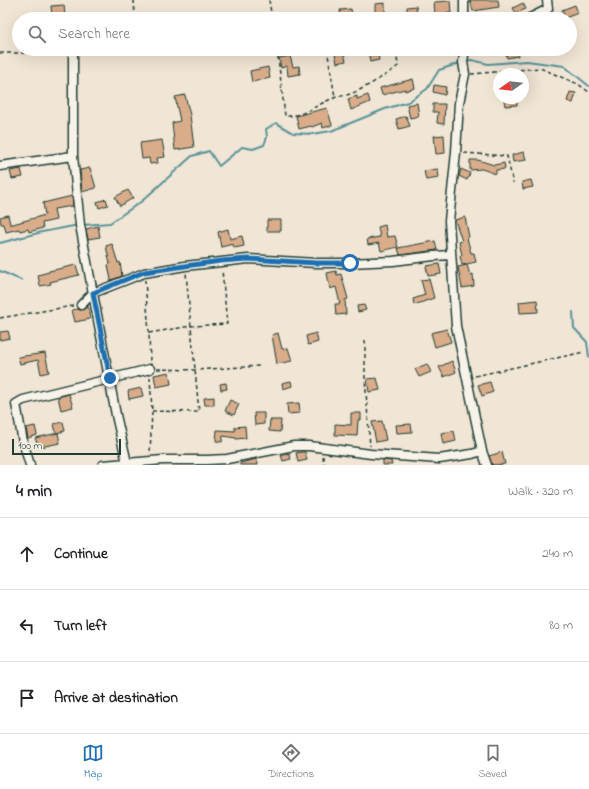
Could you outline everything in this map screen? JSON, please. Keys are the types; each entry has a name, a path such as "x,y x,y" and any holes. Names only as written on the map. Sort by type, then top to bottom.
{"street":[{"path":"464,0 464,12"},
{"path":"542,12 548,9 546,0"},
{"path":"73,56 73,156 80,225 116,416 128,463"},
{"path":"464,56 463,62 465,74 459,102 449,221 456,326 482,451 487,465"},
{"path":"0,166 73,156"},
{"path":"81,305 93,293 144,272 221,261 248,259 316,263 350,263 393,261 451,255"},
{"path":"30,465 23,442 16,404 23,400 150,369"},
{"path":"103,465 163,460 207,460 227,458 294,446 439,459 482,451"}],"path":[{"path":"134,0 135,12"},
{"path":"269,0 271,12"},
{"path":"278,56 285,116 300,115 335,97 347,95 391,72 398,66 397,56"},
{"path":"328,56 335,97"},
{"path":"465,74 540,68 578,84 589,92"},
{"path":"456,152 507,156 513,183"},
{"path":"150,333 191,326 227,324 221,261"},
{"path":"152,411 198,412 185,266"},
{"path":"0,318 81,305"},
{"path":"365,340 365,378 371,454"},
{"path":"467,378 584,352"},
{"path":"150,369 194,370 260,366"},
{"path":"322,448 324,465"}],"building":[{"path":"470,0 498,0 499,7 473,11"},
{"path":"450,1 451,12 435,12 434,2"},
{"path":"385,3 385,12 375,12 375,4"},
{"path":"523,3 526,9 515,12 513,8"},
{"path":"64,5 65,12 52,12 51,6"},
{"path":"575,5 578,13 563,12 562,10"},
{"path":"416,6 417,12 407,12 407,7"},
{"path":"351,9 351,12 340,12 340,10"},
{"path":"290,56 293,67 299,66 300,74 288,76 287,66 281,68 279,58"},
{"path":"336,56 345,56 346,61 337,63"},
{"path":"369,56 378,56 379,60 370,62"},
{"path":"507,56 518,56 507,58"},
{"path":"268,67 270,78 252,82 250,71"},
{"path":"413,79 415,88 382,95 380,88"},
{"path":"434,85 446,87 445,95 433,92"},
{"path":"570,92 576,93 573,103 567,101"},
{"path":"185,95 190,115 194,147 175,150 172,123 180,121 175,97"},
{"path":"368,95 370,102 351,110 348,99 357,96 357,99"},
{"path":"417,103 419,116 410,118 407,105"},
{"path":"433,104 445,104 444,124 437,123 438,112 433,112"},
{"path":"505,104 517,104 517,105 505,106"},
{"path":"327,108 332,125 323,128 322,123 312,127 299,129 296,116"},
{"path":"406,116 410,126 399,129 396,119"},
{"path":"444,135 445,153 436,154 434,136"},
{"path":"162,140 165,157 157,158 158,163 150,164 149,158 142,159 140,143"},
{"path":"524,152 526,160 513,162 512,155"},
{"path":"470,160 478,160 494,165 504,163 505,169 496,170 496,174 482,169 470,170"},
{"path":"90,168 96,188 82,192 80,170"},
{"path":"21,169 23,177 12,179 10,171"},
{"path":"438,169 439,178 426,180 424,171"},
{"path":"461,169 470,173 467,180 459,176"},
{"path":"531,180 533,187 523,189 522,182"},
{"path":"128,190 133,198 120,206 115,197"},
{"path":"72,196 73,206 54,209 56,220 42,223 43,228 29,232 28,229 20,231 19,229 6,232 4,224 1,224 0,217 8,215 10,224 13,224 45,215 43,203"},
{"path":"106,199 108,205 99,208 97,202"},
{"path":"465,217 469,237 467,238 471,253 474,253 476,262 462,265 460,256 462,255 459,242 462,241 455,220"},
{"path":"267,220 281,220 281,231 267,231"},
{"path":"385,225 387,237 395,236 398,247 381,251 379,243 368,245 367,239 380,237 378,227"},
{"path":"98,226 100,237 88,239 86,229"},
{"path":"228,229 230,239 242,236 244,246 234,248 233,244 221,247 218,232"},
{"path":"435,241 437,250 400,255 398,248"},
{"path":"112,244 118,263 120,262 122,276 111,280 108,265 110,264 106,246"},
{"path":"439,264 441,274 428,276 426,266"},
{"path":"76,265 79,275 40,286 38,275"},
{"path":"467,265 470,275 473,274 474,286 462,288 458,267"},
{"path":"336,271 337,275 341,274 348,299 345,300 346,314 336,315 335,304 340,304 336,287 330,289 327,273"},
{"path":"429,279 434,298 414,305 413,299 425,295 421,280"},
{"path":"537,300 538,312 520,313 519,302"},
{"path":"364,305 366,310 358,312 357,306"},
{"path":"88,306 90,319 75,322 72,310 82,310"},
{"path":"447,329 451,342 435,347 431,333"},
{"path":"8,331 10,338 0,340 0,332"},
{"path":"278,333 282,349 288,348 292,361 277,364 272,335"},
{"path":"316,333 318,342 308,345 306,336"},
{"path":"45,353 49,372 41,374 38,360 20,364 18,357"},
{"path":"452,361 456,372 444,377 439,367"},
{"path":"427,364 431,372 419,377 415,369"},
{"path":"169,372 171,384 156,387 154,375"},
{"path":"377,378 380,390 369,392 367,379"},
{"path":"291,381 292,386 283,389 282,383"},
{"path":"490,382 493,392 482,396 478,385"},
{"path":"226,383 227,389 221,390 220,384"},
{"path":"141,388 143,396 129,399 128,391"},
{"path":"69,394 73,407 61,410 58,397"},
{"path":"214,397 214,405 205,405 204,398"},
{"path":"230,400 239,404 234,415 225,411"},
{"path":"299,403 300,413 288,414 287,404"},
{"path":"254,413 264,413 264,424 255,425"},
{"path":"351,413 361,413 361,420 358,420 357,436 335,435 335,424 351,425"},
{"path":"270,420 281,420 280,432 269,431"},
{"path":"382,421 386,440 376,442 372,422"},
{"path":"63,422 65,431 56,433 54,424"},
{"path":"411,424 412,432 397,433 396,425"},
{"path":"35,426 37,435 28,438 26,428"},
{"path":"245,426 246,438 236,439 223,436 222,442 216,441 217,430 235,431 235,427"},
{"path":"454,431 456,441 443,444 441,433"},
{"path":"58,433 60,443 40,447 35,438"},
{"path":"305,452 307,460 298,462 296,453"},
{"path":"502,452 505,464 492,465 489,456"},
{"path":"289,453 291,459 283,461 281,455"},
{"path":"257,459 258,465 240,465 240,463"},
{"path":"383,460 391,461 392,465 383,465"}],"waterway":[{"path":"466,61 472,60 488,64 527,61 564,66 589,86"},
{"path":"83,225 110,223 142,201 192,156 209,151 219,166 242,147 253,149 264,145 267,137 266,129 276,123 293,133 312,134 331,131 385,109 408,102 427,89 439,70 460,63"},
{"path":"0,243 42,232 79,225"},
{"path":"0,271 21,280"},
{"path":"573,312 574,328 587,342 589,357"}],"route":[{"path":"110,378 93,293 144,272 221,261 248,259 316,263 350,263"}]}
